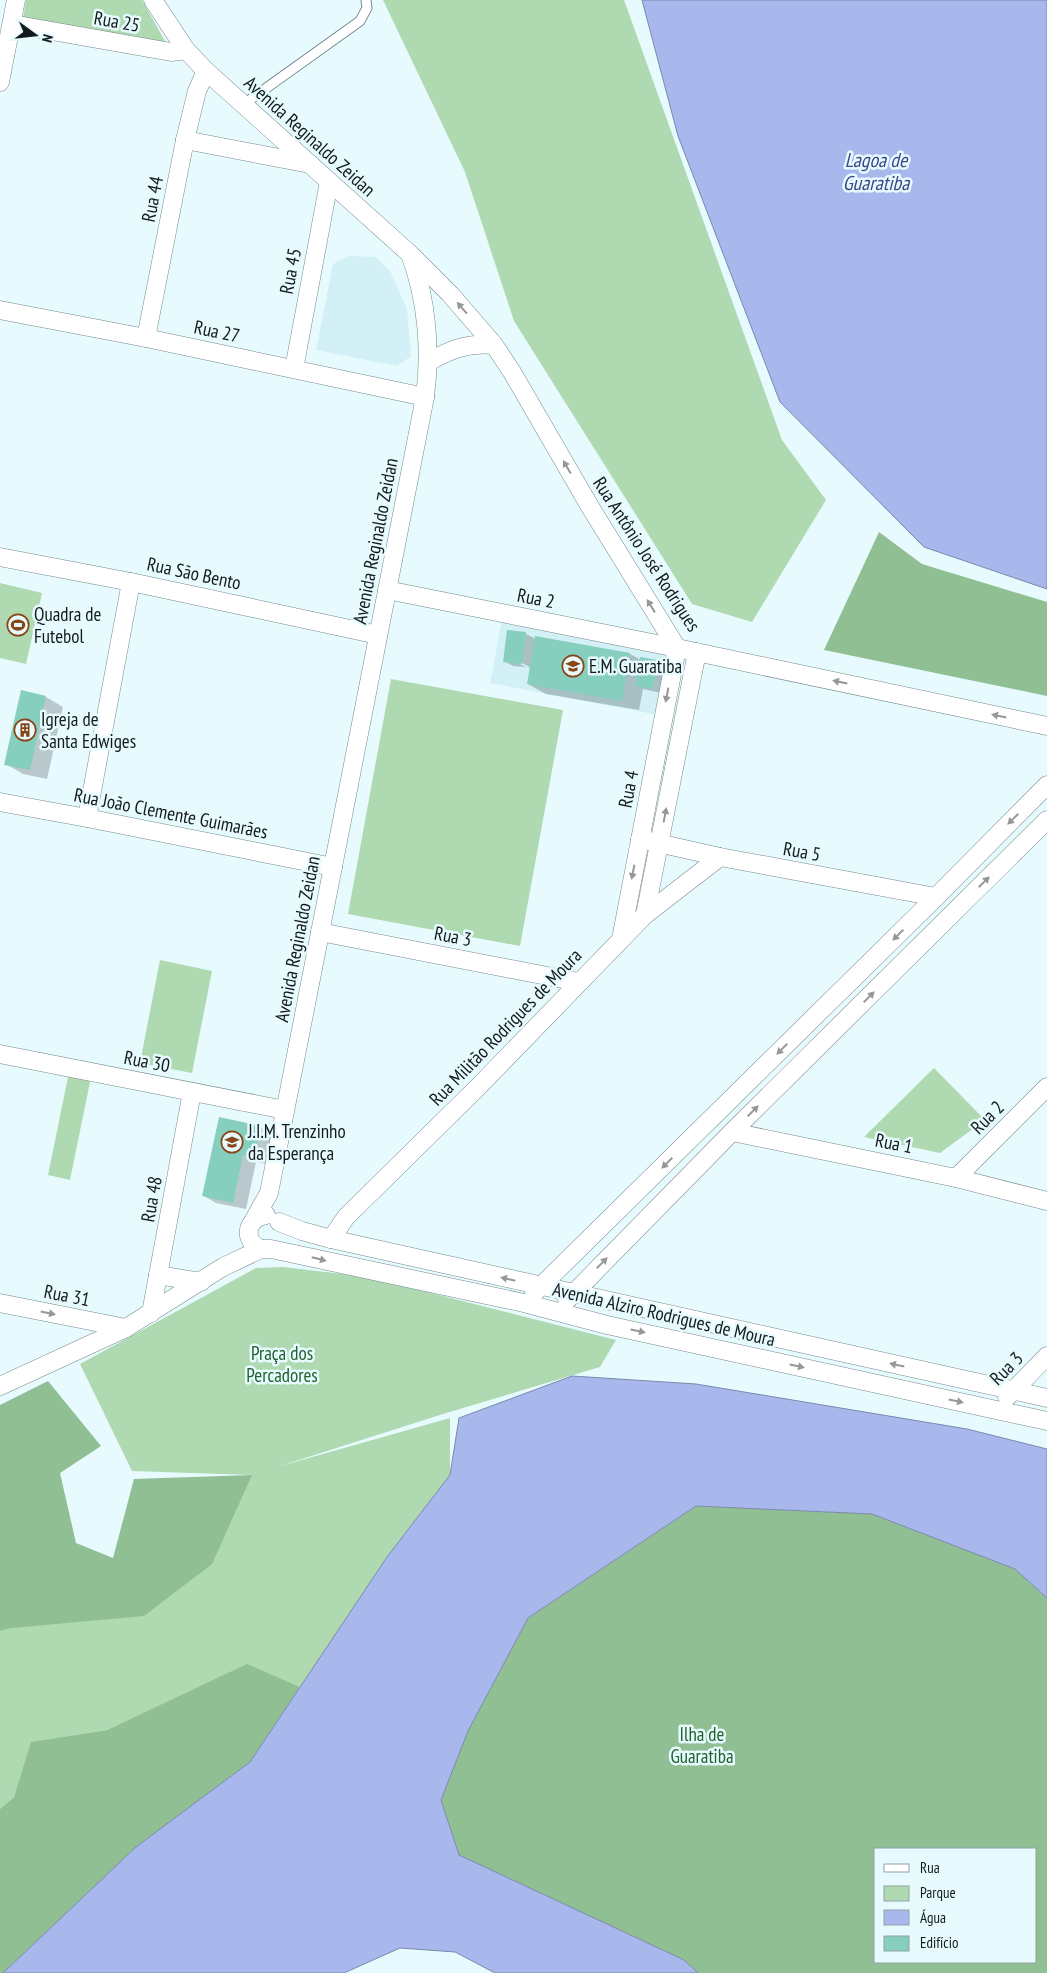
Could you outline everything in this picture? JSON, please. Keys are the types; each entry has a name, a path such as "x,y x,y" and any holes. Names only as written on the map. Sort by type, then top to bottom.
{"street":[{"path":"0,82 16,0"},
{"name":"Avenida Reginaldo Zeidan","path":"154,0 186,50 206,71 410,254 421,288 428,362 425,397 269,1193 252,1225 223,1266"},
{"name":"Rua 25","path":"12,24 171,52 186,50"},
{"name":"Rua 44","path":"146,338 185,140 197,91 206,71"},
{"path":"185,140 310,164"},
{"name":"Rua 45","path":"294,369 329,182"},
{"name":"Rua Antônio José Rodrigues","path":"410,254 450,294 494,344 517,380 589,505 677,648 1047,726"},
{"name":"Rua 27","path":"0,310 146,338 425,397"},
{"path":"428,362 458,347 494,344"},
{"name":"Rua São Bento","path":"0,557 131,582 378,634"},
{"path":"87,818 131,582"},
{"name":"Rua 2","path":"387,590 677,648"},
{"name":"Rua 4","path":"621,939 677,648"},
{"path":"645,915 697,652"},
{"path":"524,1303 1047,785"},
{"name":"Rua João Clemente Guimarães","path":"0,802 333,867"},
{"path":"557,1312 573,1293 732,1132 1047,820"},
{"name":"Rua 5","path":"640,839 720,857 936,897"},
{"name":"Rua Militão Rodrigues de Moura","path":"339,1241 346,1217 478,1087 578,982 645,915 720,857"},
{"name":"Rua 3","path":"320,932 578,982"},
{"name":"Rua 30","path":"0,1054 285,1110"},
{"name":"Rua 2","path":"956,1178 1047,1088"},
{"name":"Rua 48","path":"152,1313 192,1092"},
{"name":"Rua 1","path":"732,1132 956,1178 1047,1201"},
{"name":"Avenida Reginaldo Zeidan","path":"0,1386 126,1328 201,1282 223,1266 279,1242 282,1238 282,1227 269,1193"},
{"path":"266,1249 251,1243 252,1225 266,1215 278,1220"},
{"name":"Avenida Alziro Rodrigues de Moura","path":"278,1220 302,1231 339,1241 1047,1398"},
{"path":"339,1241 343,1265"},
{"name":"Avenida Alziro Rodrigues de Moura","path":"266,1249 524,1303 607,1324 1047,1421"},
{"path":"158,1275 201,1282"},
{"name":"Rua 31","path":"0,1303 126,1328"},
{"path":"607,1324 619,1303"},
{"name":"Rua 3","path":"995,1410 1047,1356"}],"lane":[{"path":"244,104 360,21 366,8 366,0"}],"shaded area":[{"path":"349,256 376,257 390,271 407,309 411,356 397,366 316,350 333,264"},
{"path":"502,620 670,652 658,715 490,683"}],"green space":[{"path":"26,0 142,0 166,43 23,18"},
{"path":"383,0 624,0 782,440 826,500 752,622 692,604 514,321 465,172"},
{"path":"879,532 922,564 1047,602 1047,696 824,650"},
{"name":"Quadra de Futebol","path":"0,583 42,593 26,664 0,658"},
{"path":"391,679 563,710 520,946 348,914"},
{"path":"160,960 212,971 192,1073 140,1063"},
{"path":"934,1068 985,1120 940,1153 864,1137"},
{"path":"69,1072 91,1077 70,1180 48,1175"},
{"name":"Praça dos Percadores","path":"283,1267 368,1277 616,1340 600,1367 443,1414 277,1467 450,1418 450,1475 387,1557 300,1687 247,1665 107,1730 32,1742 14,1797 0,1809 0,1631 12,1628 251,1475 132,1471 80,1364 256,1268"},
{"path":"48,1381 101,1446 60,1473 76,1543 113,1558 134,1479 252,1475 212,1564 144,1616 12,1628 0,1631 0,1405"},
{"name":"Ilha de Guaratiba","path":"696,1506 872,1514 1015,1569 1047,1598 1047,1973 698,1973 684,1960 459,1855 441,1800 468,1731 528,1618"},
{"path":"247,1664 300,1687 250,1762 136,1847 3,1973 0,1973 0,1809 14,1797 31,1742 107,1730"}],"water":[{"name":"Lagoa de Guaratiba","path":"642,0 1047,0 1047,589 924,547 780,402 678,136"},
{"path":"572,1376 696,1384 967,1429 1047,1449 1047,1598 1015,1569 872,1514 696,1506 528,1618 468,1731 441,1800 459,1855 684,1960 698,1973 495,1973 455,1952 400,1948 344,1973 3,1973 136,1847 250,1762 387,1557 450,1475 459,1418"}],"building":[{"path":"507,630 526,632 522,664 503,662"},
{"path":"535,636 630,653 622,701 527,684"},
{"path":"640,657 658,660 653,689 635,686"},
{"name":"Igreja de Santa Edwiges","path":"21,690 46,696 30,770 4,765"},
{"path":"219,1117 261,1126 254,1158 243,1155 233,1203 202,1196"}],"place":[{"name":"Quadra de Futebol","path":"18,625"},
{"name":"E.M. Guaratiba","path":"573,666"},
{"name":"Igreja de Santa Edwiges","path":"25,730"},
{"name":"J.I.M. Trenzinho da Esperança","path":"232,1142"}]}
